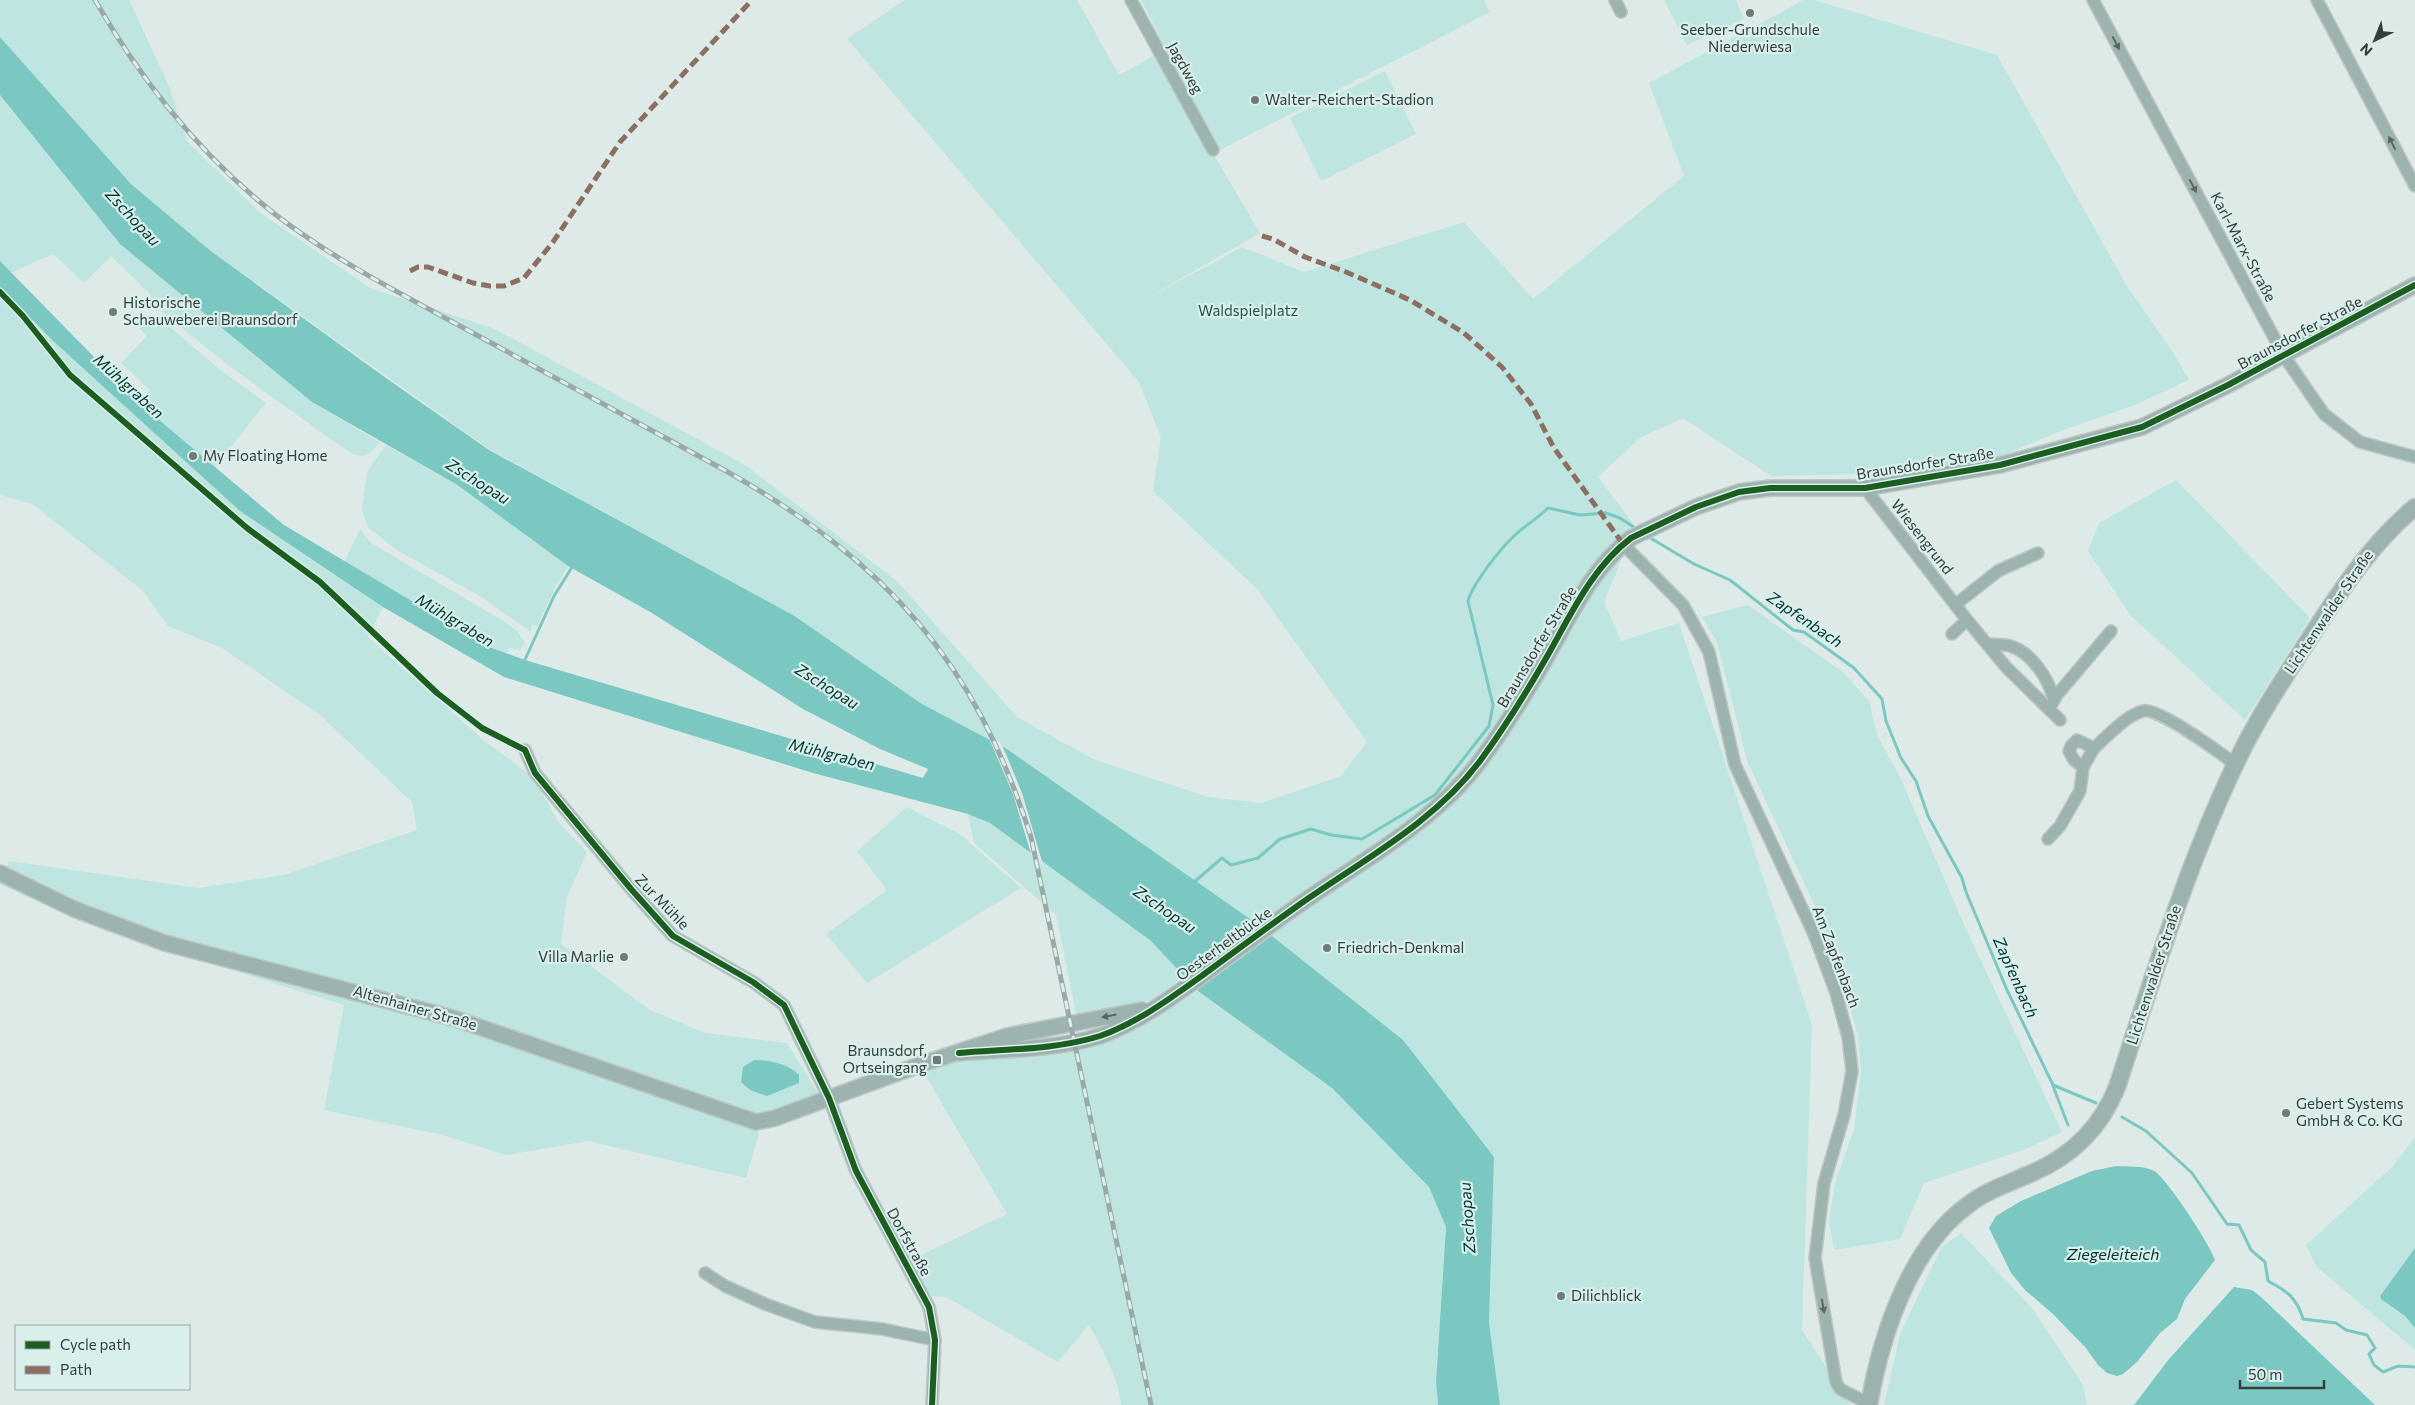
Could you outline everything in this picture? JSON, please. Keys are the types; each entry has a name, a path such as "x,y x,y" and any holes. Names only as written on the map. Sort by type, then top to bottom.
{"main road":[{"name":"Lichtenwalder Straße","path":"1869,1405 1878,1359 1894,1312 1917,1263 1932,1241 1968,1205 1999,1186 2033,1173 2061,1158 2084,1140 2104,1114 2117,1087 2190,868 2235,764 2298,656 2349,578 2373,547 2415,507"}],"street":[{"name":"Jagdweg","path":"1131,0 1213,150"},
{"path":"1615,0 1621,12"},
{"name":"Karl-Marx-Straße","path":"2093,0 2284,356 2324,414 2360,442 2415,457"},
{"path":"2317,0 2415,186"},
{"name":"Braunsdorfer Straße","path":"1284,916 1412,829 1464,780 1479,762 1523,696 1583,592 1627,541 1696,506 1738,492 1770,488 1865,488 2000,465 2142,427 2221,389 2415,285"},
{"name":"Wiesengrund","path":"1865,488 1967,620 2006,667 2052,705"},
{"name":"Am Zapfenbach","path":"1627,541 1683,605 1709,652 1735,765 1814,934 1836,994 1848,1036 1852,1071 1844,1115 1824,1183 1815,1258 1836,1382 1840,1388 1869,1405"},
{"path":"1956,605 1998,571 2038,553"},
{"path":"1952,634 1967,620"},
{"path":"2052,705 2111,631"},
{"name":"Wiesengrund","path":"1987,644 2011,646 2022,651 2042,674 2052,705 2060,720"},
{"path":"2048,839 2060,826 2080,791 2084,767 2094,748 2131,716 2145,710 2162,716 2235,764"},
{"path":"2084,767 2074,760 2070,752 2071,746 2077,740 2094,748"},
{"name":"Zur Mühle","path":"525,750 540,780 673,936 753,982 784,1005 830,1098"},
{"name":"Altenhainer Straße","path":"0,873 74,909 158,940 454,1018 746,1120 761,1121 830,1098"},
{"name":"Oesterheltbücke","path":"830,1098 1007,1036 1157,1006 1284,916"},
{"name":"Dorfstraße","path":"830,1098 856,1171 906,1266 927,1300 935,1340 932,1405"},
{"path":"705,1273 724,1286 765,1304 815,1322 882,1329 935,1340"}],"green space":[{"name":"Waldspielplatz","path":"0,0 129,0 169,86 187,141 259,212 370,288 495,329 745,465 897,581 1017,717 1093,759 1208,797 1261,803 1341,776 1367,742 1258,590 1153,491 1161,437 1139,382 847,39 905,0 1077,0 1119,75 1155,55 1260,233 1144,300 1242,247 1304,272 1464,222 1533,299 1684,176 1649,83 1804,0 1814,0 1997,55 2127,286 2174,354 2189,380 2132,406 2058,432 1999,457 1917,470 1857,474 1771,476 1683,418 1640,438 1598,477 1635,526 1604,602 1621,641 1679,623 1812,1025 1802,1330 1850,1403 1849,1405 1500,1405 1489,1323 1494,1157 1253,921 1007,749 922,704 793,615 489,449 212,252 131,184 0,37"},
{"name":"Walter-Reichert-Stadion","path":"1141,0 1484,0 1490,12 1218,151"},
{"path":"1664,0 1736,0 1744,19 1687,45"},
{"path":"1385,71 1416,134 1321,181 1290,118"},
{"path":"0,95 120,244 312,402 379,442 373,450 363,456 349,452 242,376 163,312 150,294 111,256 84,283 53,254 10,273 0,261"},
{"path":"0,287 52,340 240,511 383,607 368,637 482,739 533,777 559,823 587,852 567,897 561,944 650,1010 705,1033 787,1043 820,1096 771,1114 752,1116 759,1134 746,1178 588,1141 506,1155 443,1135 324,1110 344,1005 103,930 1,885 9,861 198,888 283,875 417,830 412,802 320,715 222,648 168,626 142,590 32,504 0,495"},
{"path":"151,315 158,317 218,368 266,403 215,467 139,403 150,390 121,363 147,336 139,328"},
{"path":"386,445 456,484 568,566 537,626 532,625 531,632 483,598 395,549 368,527 362,510 367,472"},
{"path":"2176,480 2310,618 2245,720 2131,616 2088,551 2099,523"},
{"path":"360,529 371,543 505,622 517,631 525,643 520,650 509,648 507,653 489,647 344,563"},
{"path":"1748,605 1844,673 1869,701 1877,735 1900,777 1965,927 2062,1132 2026,1149 1924,1183 1900,1239 1834,1250 1829,1221 1835,1183 1854,1129 1861,1072 1858,1037 1845,988 1821,919 1747,761 1717,642 1702,617"},
{"path":"907,807 961,835 1021,888 867,983 826,934 887,890 857,851"},
{"path":"968,814 990,823 1151,941 1184,975 1159,995 1135,1006 1077,1018 1056,915 974,843"},
{"path":"1198,991 1332,1088 1429,1187 1446,1226 1436,1382 1438,1405 1121,1405 1113,1374 1089,1325 1058,1362 946,1297 931,1296 909,1259 1007,1214 922,1070 974,1057 1025,1053 1161,1013"},
{"path":"2415,1137 2415,1248 2380,1296 2381,1299 2405,1316 2415,1328 2415,1350 2317,1267 2306,1245 2392,1167"},
{"path":"1961,1233 2032,1308 2083,1385 2087,1405 1884,1405 1900,1334 1941,1248"}],"water":[{"path":"0,37 131,184 212,252 386,378 489,450 793,615 922,704 1007,749 1253,921 1403,1040 1494,1157 1489,1323 1500,1405 1438,1405 1436,1382 1446,1227 1429,1187 1332,1088 1198,991 1151,941 990,823 968,814 813,773 504,677 383,607 240,511 52,340 0,287 0,261 139,403 284,525 489,647 525,660 923,778 928,769 880,749 803,709 652,613 568,566 456,484 312,402 120,244 0,95"},
{"path":"754,1060 784,1065 799,1075 799,1083 767,1096 750,1090 741,1082 743,1067"},
{"name":"Ziegeleiteich","path":"2116,1166 2145,1168 2154,1171 2160,1176 2188,1212 2215,1260 2185,1299 2177,1319 2160,1333 2137,1362 2123,1374 2117,1376 2107,1373 2098,1365 2086,1348 2053,1314 2025,1290 2011,1273 1989,1228 1996,1216 2021,1201 2092,1171"},
{"path":"2415,1248 2415,1328 2405,1316 2381,1299 2380,1296"},
{"path":"2234,1287 2252,1290 2261,1297 2375,1405 2134,1405 2169,1359"}],"pier":[{"path":"988,736 1000,742 1006,754 1022,793 1043,865 1032,857 1013,794"},
{"path":"1259,922 1274,934 1195,991 1183,978"}],"waterway":[{"name":"Zapfenbach","path":"1193,883 1222,858 1231,865 1258,858 1280,839 1311,829 1331,835 1362,839 1435,795 1489,726 1493,705 1468,601 1475,585 1488,566 1515,535 1548,508 1580,515 1606,513 1620,518 1638,530"},
{"name":"Zapfenbach","path":"1647,536 1694,564 1730,580 1793,630 1804,632 1854,668 1882,699 1886,721 1901,758 1916,781 1928,816 1962,878 1966,892 2007,990 2053,1085 2096,1103"},
{"path":"523,664 554,596 574,564"},
{"path":"2053,1086 2068,1125"},
{"name":"Zapfenbach","path":"2122,1117 2146,1131 2192,1173 2227,1224 2239,1225 2251,1250 2265,1262 2268,1281 2281,1288 2294,1300 2303,1319 2336,1323 2346,1330 2367,1335 2375,1348 2369,1354 2374,1365 2383,1372 2398,1366 2415,1367"}],"railway":[{"path":"95,0 133,60 175,116 223,168 276,215 326,250 377,281 728,472 784,507 835,543 879,581 918,623 952,668 982,719 1008,775 1031,837 1151,1405"}],"marked path":[{"path":"410,271 418,267 428,267 473,283 490,286 504,286 524,278 553,242 620,142 752,0"},
{"path":"1262,236 1273,239 1305,257 1346,272 1410,300 1464,333 1502,367 1531,404 1554,448 1623,544"}],"cycle path":[{"path":"959,1053 1065,1044 1083,1041 1114,1031 1179,992 1296,907 1394,841 1440,804 1461,784 1480,761 1525,694 1594,576 1605,562 1631,538 1696,507 1739,492 1770,488 1865,488 2000,465 2142,427 2228,385 2415,285"},
{"path":"0,292 23,316 70,375 247,528 320,582 437,693 482,728 525,750 535,773 631,889 673,936 753,982 784,1005 829,1098 856,1171 929,1307 935,1340 932,1405"}],"place":[{"name":"Seeber-Grundschule Niederwiesa","path":"1750,13"},
{"name":"Walter-Reichert-Stadion","path":"1255,100"},
{"name":"Historische Schauweberei Braunsdorf","path":"113,312"},
{"name":"My Floating Home","path":"193,456"},
{"name":"Friedrich-Denkmal","path":"1327,948"},
{"name":"Villa Marlie","path":"624,957"},
{"name":"Braunsdorf, Ortseingang","path":"937,1060"},
{"name":"Gebert Systems GmbH & Co. KG","path":"2286,1113"},
{"name":"Dilichblick","path":"1561,1296"}],"water label":[{"name":"Zschopau","path":"133,217"},
{"name":"Mühlgraben","path":"129,386"},
{"name":"Zschopau","path":"478,481"},
{"name":"Mühlgraben","path":"455,620"},
{"name":"Zschopau","path":"827,686"},
{"name":"Mühlgraben","path":"832,754"},
{"name":"Zschopau","path":"1165,909"},
{"name":"Zschopau","path":"1467,1218"}]}
